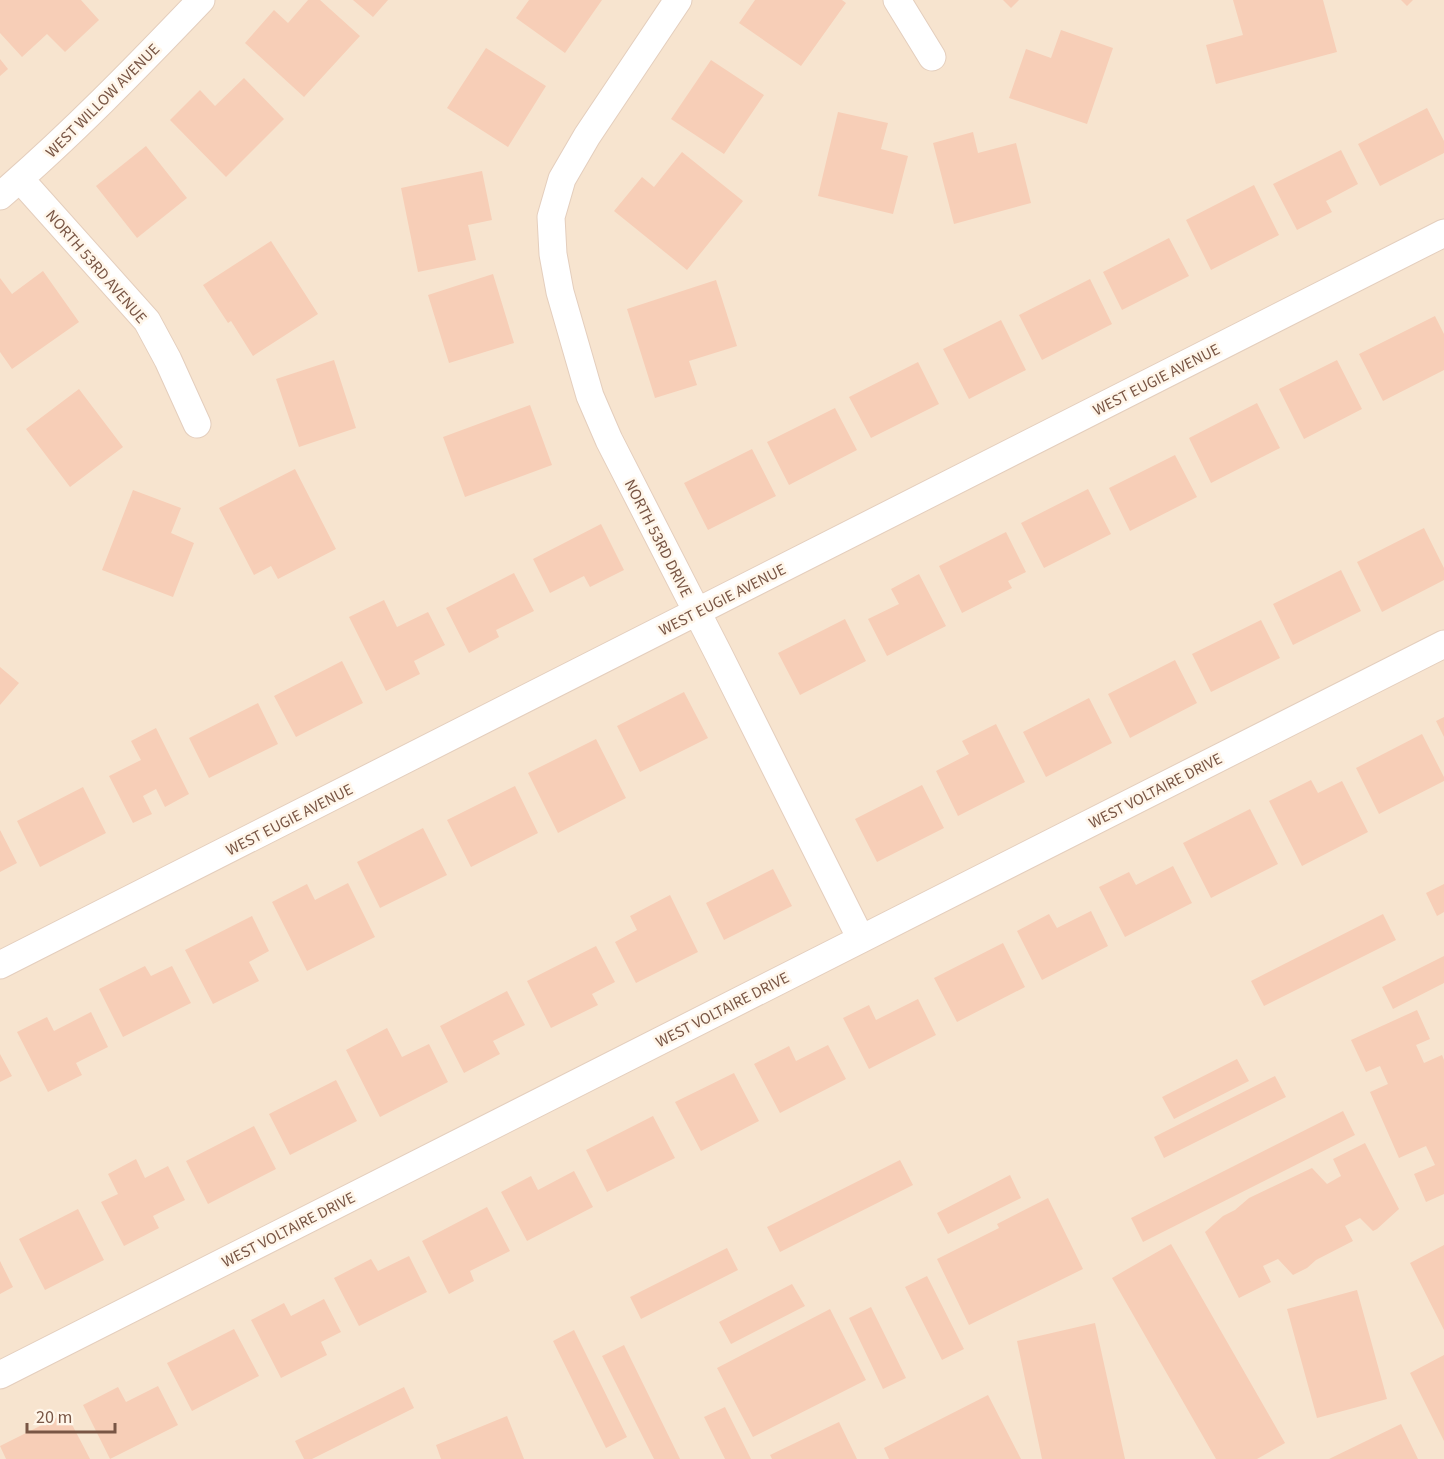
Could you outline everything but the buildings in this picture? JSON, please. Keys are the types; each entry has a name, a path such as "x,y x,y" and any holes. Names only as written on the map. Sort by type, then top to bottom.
{"street":[{"name":"WEST WILLOW AVENUE","path":"0,196 131,73 201,0"},
{"name":"NORTH 53RD DRIVE","path":"678,0 561,179 551,217 553,254 560,292 590,396 609,440 861,939"},
{"path":"897,0 932,57"},
{"name":"NORTH 53RD AVENUE","path":"20,179 147,321 168,360 197,424"},
{"name":"WEST EUGIE AVENUE","path":"0,965 1444,233"},
{"name":"WEST VOLTAIRE DRIVE","path":"0,1375 1444,644"}],"shaded area":[{"path":"0,0 1444,0 1444,1459 0,1459"}]}
